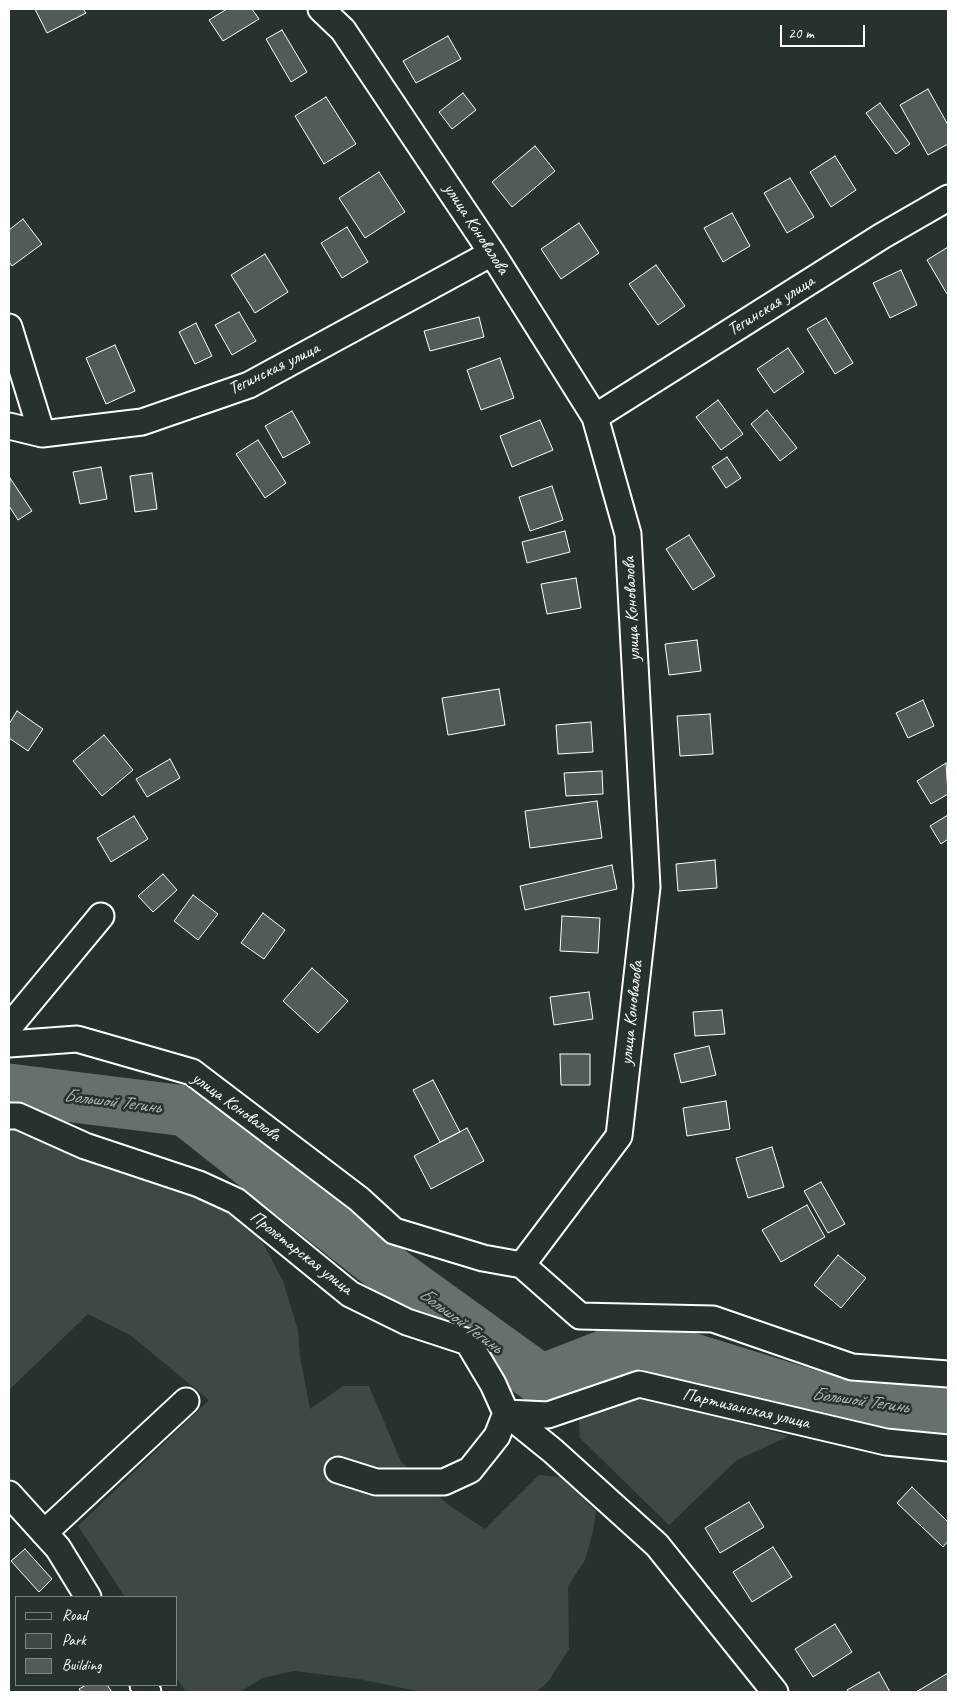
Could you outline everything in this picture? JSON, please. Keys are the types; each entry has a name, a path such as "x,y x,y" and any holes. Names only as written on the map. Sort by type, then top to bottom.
{"street":[{"name":"улица Коновалова","path":"9,1044 77,1039 192,1072 359,1199 394,1231 483,1258 522,1265 618,1136 647,887 628,534 595,418 492,253 343,30 321,9"},
{"name":"Тегинская улица","path":"595,418 882,236 948,198"},
{"name":"Тегинская улица","path":"9,426 42,434 142,422 250,385 492,253"},
{"path":"9,328 42,434"},
{"path":"9,1027 101,916"},
{"name":"Пролетарская улица","path":"9,1116 18,1116 85,1146 199,1184 236,1201 350,1294 407,1322 468,1342 506,1413"},
{"path":"522,1265 580,1316 713,1320 852,1367 948,1374"},
{"name":"Партизанская улица","path":"506,1413 548,1415 639,1384 886,1442 948,1448"},
{"path":"44,1533 186,1401"},
{"path":"338,1470 376,1482 444,1482 470,1470 497,1436 506,1413 553,1451 657,1545 775,1692"},
{"path":"9,1494 58,1548 87,1596"}],"green space":[{"path":"9,1126 231,1206 263,1243 283,1281 298,1330 300,1356 310,1409 343,1386 369,1386 401,1462 451,1507 485,1529 539,1475 560,1477 596,1511 593,1532 585,1560 568,1586 569,1649 548,1682 536,1692 422,1692 359,1679 294,1671 262,1678 240,1692 186,1692 178,1680 178,1596 124,1596 78,1526 209,1400 130,1335 88,1314 9,1390"},
{"path":"648,1398 789,1436 737,1460 669,1525 580,1438 579,1420 591,1411"}],"building":[{"path":"35,9 83,9 86,13 47,33"},
{"path":"227,9 252,9 259,19 223,41 209,20"},
{"path":"282,30 307,72 291,82 266,39"},
{"path":"448,36 461,59 416,83 403,61"},
{"path":"928,89 948,125 948,144 928,155 900,105"},
{"path":"463,93 476,110 452,129 439,112"},
{"path":"326,97 356,144 324,164 295,116"},
{"path":"880,103 910,144 896,154 866,113"},
{"path":"535,146 555,171 512,207 492,182"},
{"path":"835,156 856,190 831,207 810,172"},
{"path":"379,172 405,212 365,238 339,198"},
{"path":"790,178 814,217 787,233 764,193"},
{"path":"732,213 750,246 723,262 704,228"},
{"path":"23,219 42,244 12,266 9,262 9,230"},
{"path":"579,223 599,253 561,279 541,249"},
{"path":"347,227 368,262 342,278 321,243"},
{"path":"948,247 948,294 947,294 927,260"},
{"path":"265,254 288,292 255,313 231,275"},
{"path":"656,265 685,306 658,325 629,284"},
{"path":"901,270 917,305 890,318 873,283"},
{"path":"239,312 256,341 232,355 215,325"},
{"path":"479,317 484,337 430,351 424,331"},
{"path":"826,318 853,363 835,374 807,329"},
{"path":"196,323 212,356 195,364 179,332"},
{"path":"115,345 135,391 106,404 86,358"},
{"path":"788,348 804,372 774,393 757,369"},
{"path":"500,358 514,398 481,410 467,370"},
{"path":"718,400 743,434 721,450 696,417"},
{"path":"767,410 797,448 780,461 751,424"},
{"path":"292,411 310,443 283,458 265,426"},
{"path":"540,420 553,450 512,467 500,436"},
{"path":"258,440 286,483 265,498 236,454"},
{"path":"727,457 741,478 726,488 712,467"},
{"path":"101,467 107,499 80,504 73,472"},
{"path":"152,473 157,509 135,512 130,476"},
{"path":"10,478 32,511 18,520 9,506"},
{"path":"552,486 563,520 530,531 519,497"},
{"path":"565,531 570,552 527,563 522,542"},
{"path":"689,535 715,576 693,590 666,549"},
{"path":"576,578 581,608 547,614 541,584"},
{"path":"697,640 701,671 669,675 665,644"},
{"path":"499,689 505,725 448,735 442,698"},
{"path":"923,700 934,726 908,738 896,713"},
{"path":"17,711 43,729 28,751 9,738 9,724"},
{"path":"710,714 713,754 680,756 677,716"},
{"path":"591,722 593,752 558,754 556,725"},
{"path":"104,735 133,770 102,796 73,761"},
{"path":"170,759 180,778 147,797 136,779"},
{"path":"946,763 948,794 931,804 917,781"},
{"path":"602,771 603,794 566,796 564,773"},
{"path":"597,801 602,838 530,848 525,811"},
{"path":"948,815 948,839 941,844 930,826"},
{"path":"134,816 148,839 111,862 97,838"},
{"path":"715,860 717,888 678,891 676,864"},
{"path":"612,865 617,889 525,910 520,886"},
{"path":"163,874 177,890 153,912 138,896"},
{"path":"193,895 218,914 198,940 174,921"},
{"path":"263,913 285,930 264,959 241,943"},
{"path":"562,916 600,918 598,953 560,951"},
{"path":"312,968 348,1001 318,1033 283,1001"},
{"path":"589,992 593,1019 554,1025 550,997"},
{"path":"722,1010 725,1034 695,1036 693,1012"},
{"path":"709,1046 716,1075 681,1083 674,1054"},
{"path":"560,1054 590,1054 590,1085 561,1085"},
{"path":"433,1080 460,1132 440,1142 413,1090"},
{"path":"726,1101 730,1129 687,1136 683,1108"},
{"path":"467,1128 484,1161 431,1189 414,1156"},
{"path":"772,1147 784,1187 748,1198 736,1158"},
{"path":"821,1182 845,1224 828,1233 804,1191"},
{"path":"807,1205 825,1237 781,1262 762,1230"},
{"path":"838,1255 866,1278 841,1308 814,1285"},
{"path":"912,1487 948,1522 948,1541 943,1547 897,1503"},
{"path":"749,1502 764,1527 720,1553 705,1528"},
{"path":"773,1547 792,1577 752,1602 733,1572"},
{"path":"25,1549 52,1579 39,1592 11,1561"},
{"path":"835,1624 852,1652 813,1677 795,1649"},
{"path":"879,1672 890,1692 848,1692 847,1690"},
{"path":"948,1673 948,1692 916,1692"},
{"path":"84,1686 108,1686 112,1692 81,1692 79,1689"}],"waterway":[{"name":"Большой Тегинь","path":"9,1089 186,1111 372,1258 541,1380 639,1342 826,1400 948,1411"}]}
